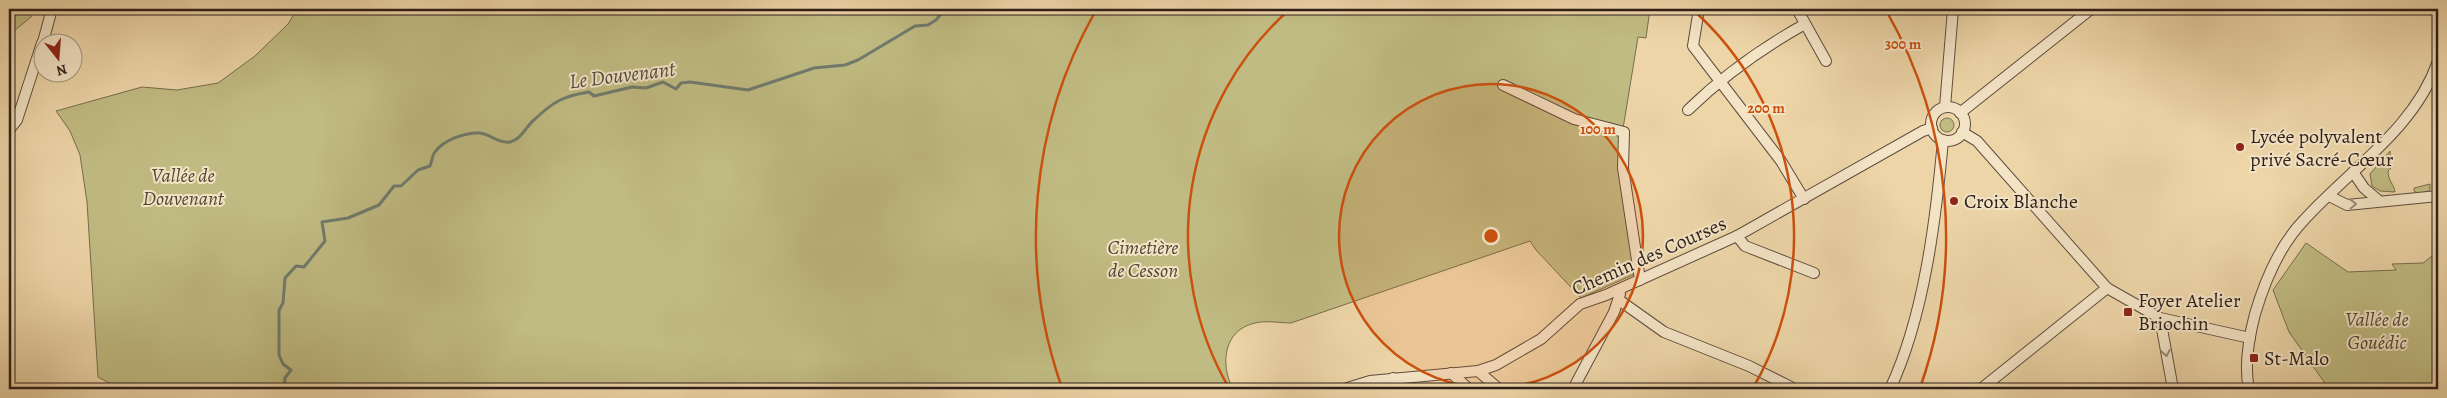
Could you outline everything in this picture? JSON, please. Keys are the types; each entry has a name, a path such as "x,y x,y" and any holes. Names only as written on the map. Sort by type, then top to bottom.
{"street":[{"path":"46,32 52,9"},
{"path":"1699,9 1693,46 1781,161 1804,199"},
{"path":"1796,9 1826,61"},
{"path":"1945,107 1953,9"},
{"path":"1960,113 2091,9"},
{"path":"1688,110 1719,82 1768,44 1805,24"},
{"path":"2248,389 2250,338 2258,302 2286,243 2304,220 2398,128 2414,106 2438,61"},
{"path":"9,130 17,120 32,76"},
{"path":"1503,85 1574,119 1624,132 1623,168 1640,280"},
{"path":"1945,107 1956,109 1960,113 1964,124 1962,132 1952,140 1943,140 1936,135 1932,128 1934,115 1945,107"},
{"name":"Chemin des Courses","path":"1344,389 1370,381 1478,371 1512,358 1541,339 1580,304 1619,295 1640,280 1737,236 1923,130 1932,128"},
{"path":"1962,132 1977,141 2107,288 2160,318 2250,338"},
{"path":"1890,389 1906,350 1926,264 1943,140"},
{"path":"2353,172 2364,188 2378,200"},
{"path":"2329,196 2346,205 2378,200 2438,196"},
{"path":"1737,236 1745,246 1814,273"},
{"path":"1981,389 2107,288"},
{"path":"1573,389 1619,295 1664,332 1749,366 1796,389"},
{"path":"2160,318 2173,389"},
{"path":"1478,371 1495,387"},
{"path":"1451,373 1469,389"},
{"path":"1382,389 1393,378"}],"green space":[{"path":"9,9 35,9 31,17 9,35"},
{"path":"297,9 1650,9 1646,38 1638,37 1620,147 1635,274 1581,298 1536,250 1530,241 1291,323 1264,322 1244,327 1236,333 1227,350 1226,370 1233,389 120,389 98,377 87,202 80,155 70,131 56,111 142,87 177,90 218,83 255,56 288,24"},
{"path":"1947,118 1952,120 1954,125 1952,130 1947,132 1942,130 1940,125 1942,120"},
{"path":"2390,151 2391,168 2388,174 2395,192 2380,191 2372,186 2370,174"},
{"path":"2430,184 2430,190 2424,194 2414,191 2414,188"},
{"name":"Vallée de Gouédic","path":"2306,243 2348,272 2396,270 2392,264 2423,263 2432,256 2438,256 2438,389 2329,389 2289,332 2273,290"}],"waterway":[{"name":"Le Douvenant","path":"284,389 285,378 291,370 283,364 279,355 279,310 283,303 285,278 296,266 304,267 325,241 322,222 348,218 379,205 394,186 401,186 418,170 430,166 434,153 449,140 462,135 480,133 502,142 510,142 518,138 532,122 554,104 566,98 589,92 594,96 632,87 646,88 663,82 676,89 681,83 690,82 748,90 814,68 845,65 858,60 915,26 928,25 936,20 945,9"}],"place":[{"name":"Lycée polyvalent privé Sacré-Cœur","path":"2240,147"},
{"name":"Croix Blanche","path":"1954,201"},
{"name":"Foyer Atelier Briochin","path":"2128,312"},
{"name":"St-Malo","path":"2254,358"}],"park label":[{"name":"Vallée de Douvenant","path":"183,186"},
{"name":"Cimetière de Cesson","path":"1143,258"}]}
